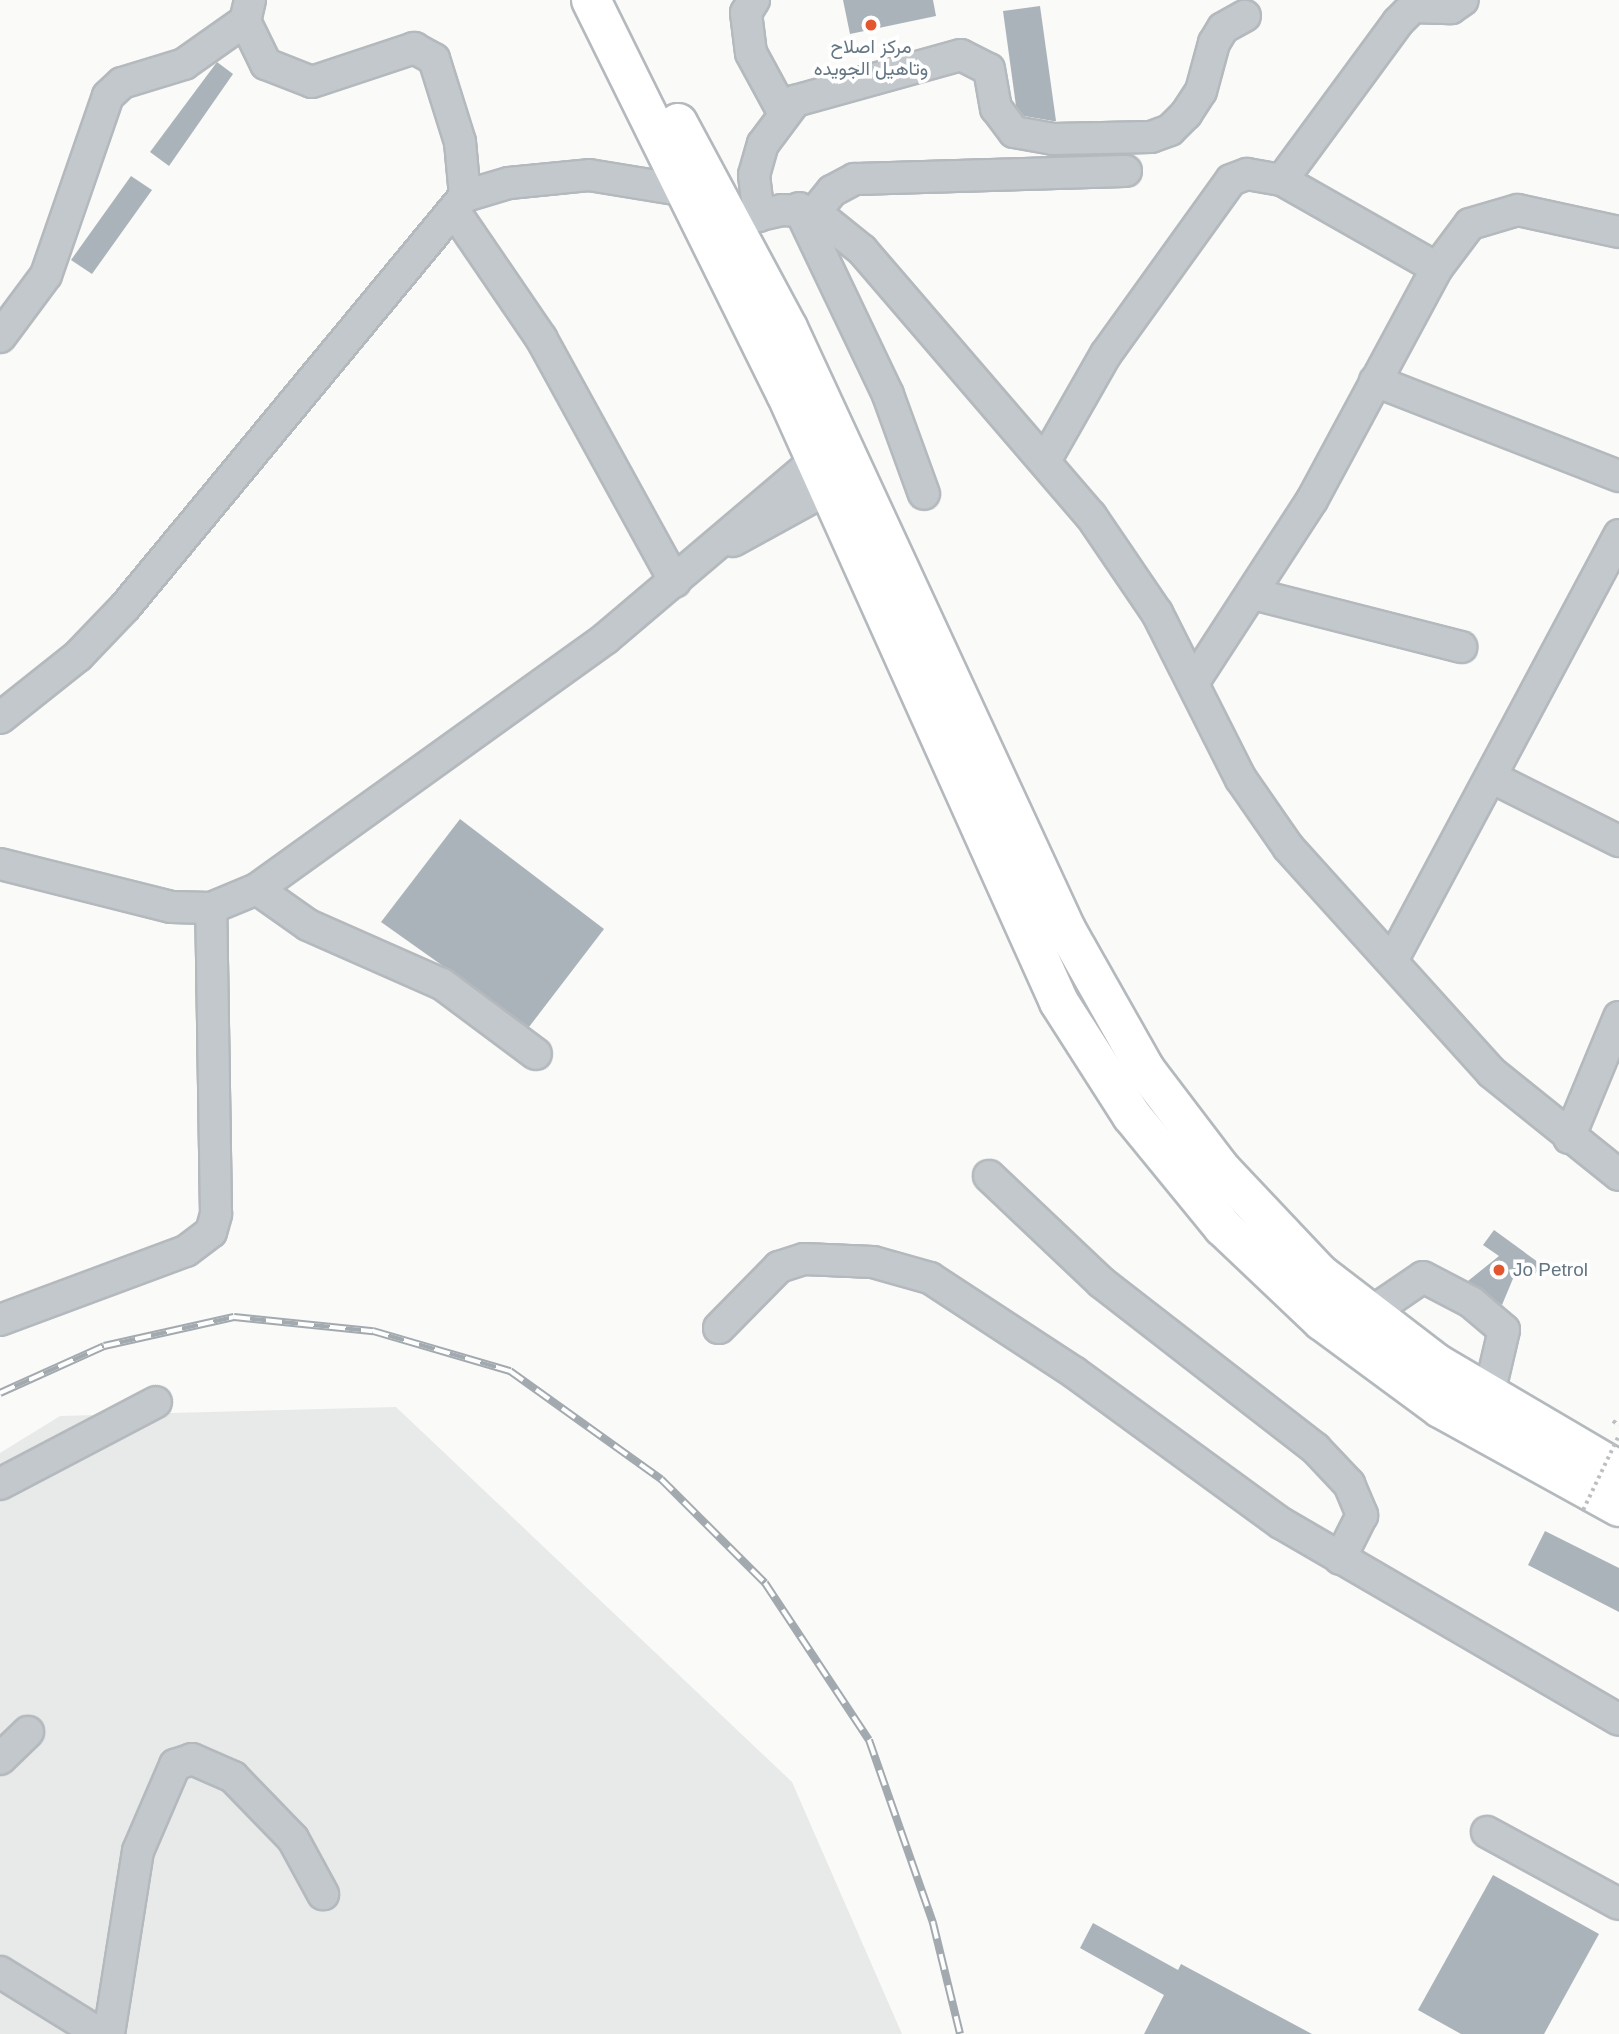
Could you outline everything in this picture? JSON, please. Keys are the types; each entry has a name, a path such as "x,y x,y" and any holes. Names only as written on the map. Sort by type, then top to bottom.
{"highway":[{"path":"591,0 681,190 834,466 1067,931 1145,1069 1221,1169 1320,1274 1369,1314 1489,1398 1619,1471"},
{"path":"619,0 744,219 834,466 1059,1002 1177,1176 1268,1273 1358,1349 1484,1436 1601,1508"}],"street":[{"path":"754,0 746,13 751,53 783,112"},
{"path":"1282,180 1398,22 1413,7 1451,8 1463,0"},
{"path":"0,337 46,275 108,96 122,83 184,64 248,10 266,64 312,82 414,48 434,60 460,142 460,204 541,338 675,582"},
{"path":"1126,171 855,179 832,191 807,210 744,219 754,175 783,112 794,101 858,81 961,55 989,69 996,108 1014,132 1053,139 1151,137 1170,130 1186,114 1201,91 1213,43 1245,16"},
{"path":"1046,459 1106,354 1217,190 1247,174 1282,180 1437,268"},
{"path":"0,718 78,656 125,607 460,204 509,183 589,175 681,190"},
{"path":"807,210 862,250 1046,459 1157,613 1195,680 1260,808 1491,1072 1569,1138 1619,1175"},
{"path":"807,210 888,395 924,495"},
{"path":"1195,680 1253,594 1437,268 1470,224 1518,210 1619,232"},
{"path":"1375,381 1619,476"},
{"path":"0,864 127,899 211,908 257,889 424,773 723,543 834,466"},
{"path":"1392,961 1438,865 1493,778 1619,535"},
{"path":"1253,594 1461,647"},
{"path":"1493,778 1619,841"},
{"path":"257,889 308,925 442,984 536,1054"},
{"path":"0,1320 186,1251 211,1232 216,1214 211,908"},
{"path":"1569,1138 1618,1023"},
{"path":"989,1176 1101,1283 1315,1448 1349,1484 1362,1515 1340,1559"},
{"path":"719,1328 779,1267 804,1259 873,1262 930,1278 1340,1559 1619,1720"},
{"path":"1369,1314 1423,1278 1471,1302 1504,1331 1489,1398"},
{"path":"0,1484 156,1402"},
{"path":"0,1759 29,1732"},
{"path":"109,2034 138,1850 175,1765 192,1759 233,1777 293,1839 323,1894"},
{"path":"1487,1832 1619,1904"},
{"path":"0,1972 100,2034"}],"path":[{"path":"1613,1421 1619,1425"},
{"path":"1601,1508 1619,1435"}],"shaded area":[{"path":"396,1407 792,1782 902,2034 0,2034 0,1453 60,1416"}],"building":[{"name":"مركز اصلاح وتاهيل الجويده","path":"843,0 933,0 936,16 850,34"},
{"path":"1040,6 1056,121 1024,116 1016,106 1003,11"},
{"path":"217,62 233,74 169,166 150,152"},
{"path":"131,176 152,190 92,274 71,260"},
{"path":"460,819 604,929 529,1027 381,922"},
{"name":"Jo Petrol","path":"1494,1230 1542,1265 1531,1279 1517,1269 1502,1305 1468,1281 1499,1256 1483,1245"},
{"path":"1545,1531 1619,1568 1619,1612 1528,1565"},
{"path":"1493,1875 1599,1934 1544,2034 1461,2034 1418,2010"},
{"path":"1093,1923 1178,1970 1181,1964 1312,2034 1144,2034 1164,1995 1080,1948"}],"railway":[{"path":"0,1393 104,1346 234,1317 373,1331 510,1371 661,1479 765,1583 869,1740 933,1923 960,2034"}],"place":[{"name":"مركز اصلاح وتاهيل الجويده","path":"871,25"},
{"name":"Jo Petrol","path":"1499,1270"}]}
